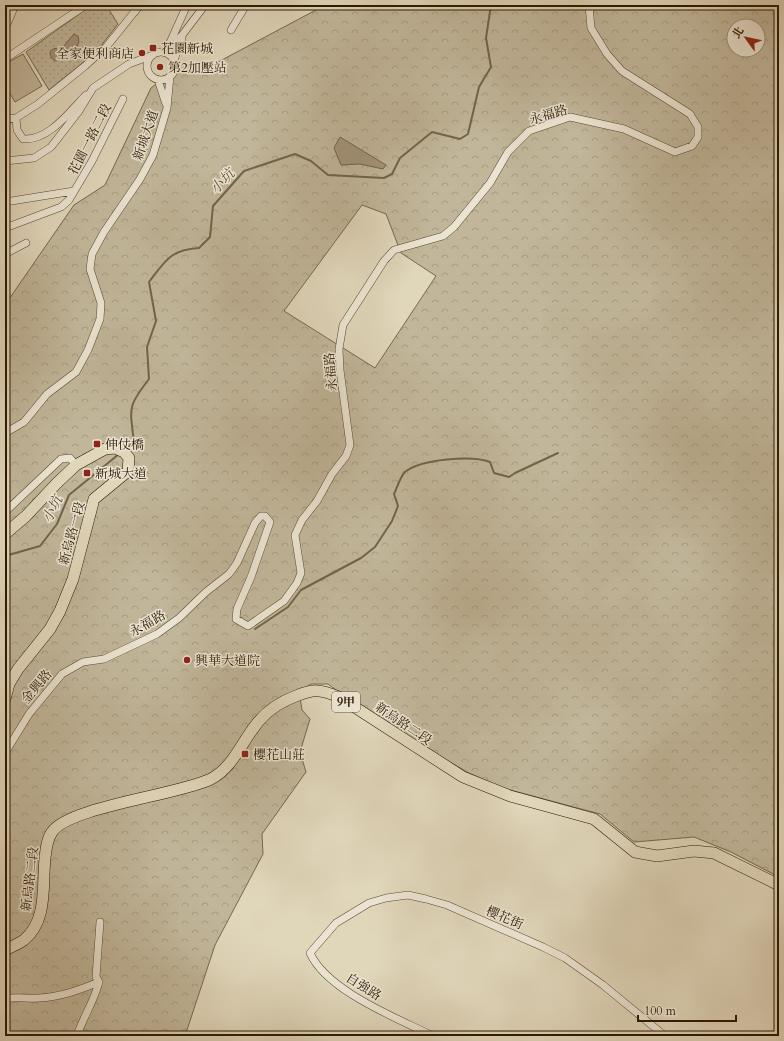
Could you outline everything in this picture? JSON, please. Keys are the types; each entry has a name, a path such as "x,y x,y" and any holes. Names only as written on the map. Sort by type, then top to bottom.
{"main road":[{"name":"新烏路一段","path":"5,534 26,516 56,483 76,465 105,449 115,448 124,452 129,458 128,470 94,499 73,579 60,611 50,629 18,669 9,684 5,699"},
{"name":"新烏路二段","path":"5,950 23,941 36,924 41,912 46,847 52,832 62,822 90,811 192,787 211,779 223,772 255,725 269,711 288,699 311,690 324,691 339,697 463,777 510,796 594,819 635,852 657,856 694,851 714,853 779,885"}],"street":[{"path":"5,59 23,49 86,5"},
{"path":"131,5 135,12"},
{"path":"5,119 16,118 38,104 85,66 107,46 140,5"},
{"path":"166,52 187,5"},
{"path":"16,118 17,130 23,139 36,138 54,127 93,88 129,64 156,53 166,52 183,34 205,5"},
{"path":"231,30 246,5"},
{"name":"永福路","path":"104,659 157,634 179,618 206,592 229,574 237,563 255,523 261,516 265,516 270,522 251,577 237,609 236,619 248,626 284,601 297,583 301,573 295,535 302,520 317,501 332,474 346,456 350,445 339,356 344,325 384,261 394,250 444,236 454,227 490,183 508,152 529,131 570,118 624,128 675,152 692,146 698,137 698,128 690,114 622,71 606,54 591,28 589,5"},
{"path":"5,29 13,10"},
{"path":"152,55 147,61 147,69 150,76 158,80 167,79 175,69 174,60 183,34"},
{"path":"166,52 174,60"},
{"path":"129,64 147,69"},
{"name":"新城大道","path":"5,433 24,422 47,394 76,372 88,350 100,319 101,303 90,269 92,254 104,232 140,179 153,155 167,108 170,76"},
{"path":"158,80 167,108"},
{"path":"5,162 34,158 51,147 80,111 93,88"},
{"name":"花園一路二段","path":"5,202 74,191 92,161 123,99"},
{"path":"5,228 61,208 69,200 74,191"},
{"path":"5,254 26,243"},
{"path":"5,512 61,459 70,458 76,465"},
{"name":"金興路","path":"5,753 29,714 62,674 83,662 104,659"},
{"name":"櫻花街","path":"322,938 336,923 351,913 369,903 386,898 408,896 447,905 543,946 565,958 603,985 665,1036"},
{"path":"77,1036 94,1000 99,982 96,977 100,922"},
{"name":"自強路","path":"322,938 310,954 314,963 349,993 433,1036"},
{"path":"5,999 15,996 38,998 68,994 99,982"}],"green space":[{"path":"92,5 106,5 118,24 96,52 49,90 26,52"},
{"path":"319,5 779,5 779,877 731,852 694,837 634,842 600,814 503,788 469,773 375,719 328,684 311,684 299,691 302,710 310,719 300,752 306,772 262,834 263,854 215,945 185,1036 5,1036 5,305 74,205 105,185 151,88 183,64 203,70 316,10","holes":["362,205 386,214 401,253 436,276 375,368 284,311"]},
{"path":"23,54 42,86 15,102 5,85 5,64"}],"shaded area":[{"path":"74,34 78,36 79,42 77,46 57,61 53,59 50,52 53,49 63,47"},
{"path":"340,137 386,165 383,169 360,164 341,165 334,148"}],"waterway":[{"name":"小坑","path":"126,449 134,442 131,415 132,408 137,396 149,379 147,347 156,321 149,282 160,268 175,254 181,251 199,248 210,237 213,206 244,171 295,154 311,161 328,175 384,178 392,174 400,158 432,132 460,139 468,134 479,87 491,67 486,38 491,5"},
{"path":"255,629 288,607 301,590 361,558 375,547 392,521 398,506 394,494 405,472 422,464 434,461 471,459 490,462 494,473 509,477 558,453"},
{"name":"小坑","path":"5,556 40,546 57,524 69,495 119,454"}],"place":[{"name":"花園新城","path":"153,48"},
{"name":"全家便利商店","path":"142,53"},
{"name":"第2加壓站","path":"160,67"},
{"name":"伸仗橋","path":"97,444"},
{"name":"新城大道","path":"87,473"},
{"name":"興華大道院","path":"187,660"},
{"name":"櫻花山莊","path":"245,754"}]}
